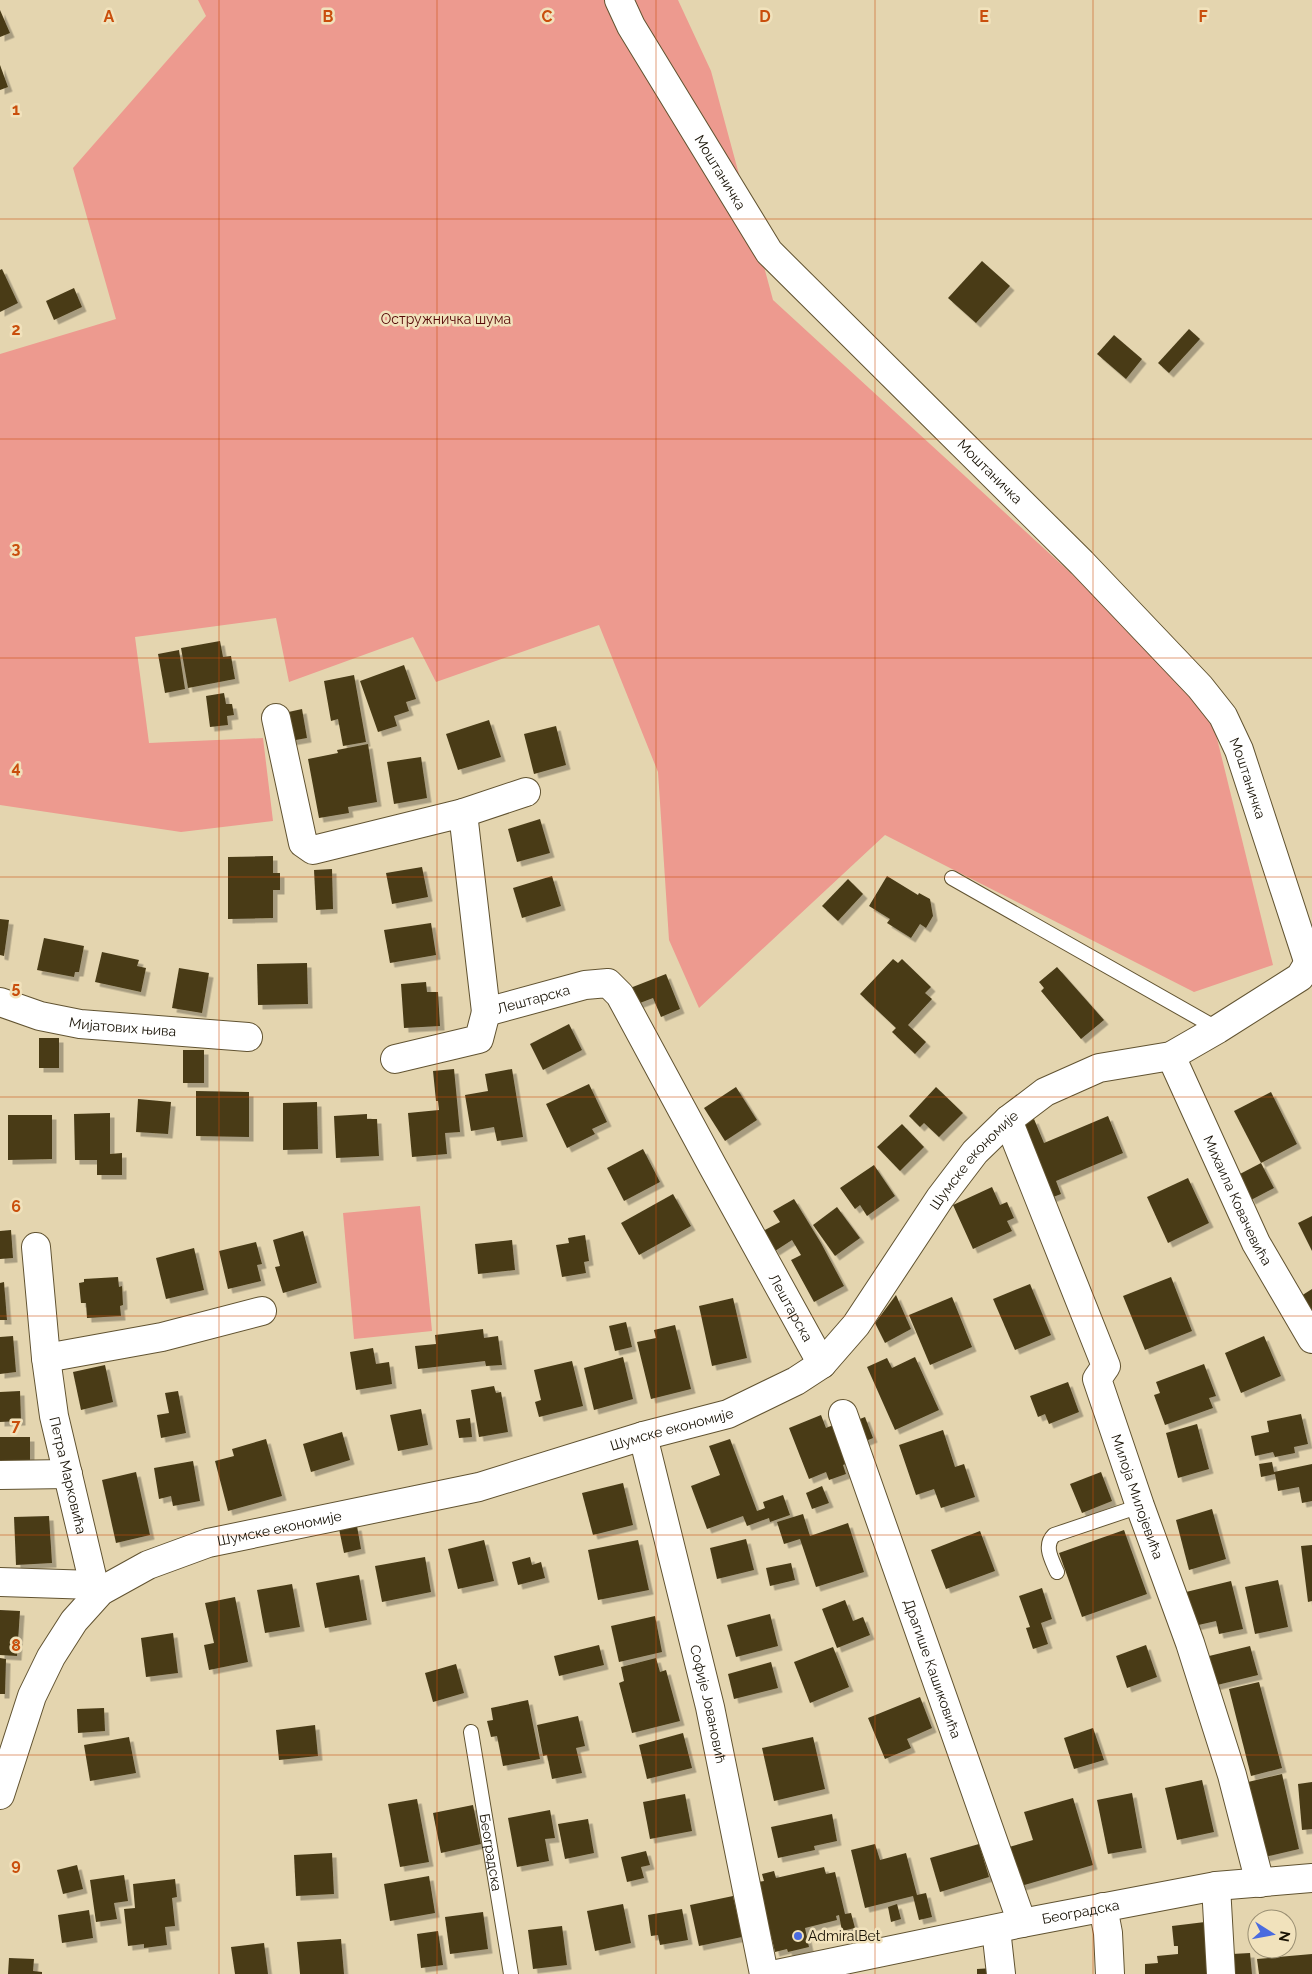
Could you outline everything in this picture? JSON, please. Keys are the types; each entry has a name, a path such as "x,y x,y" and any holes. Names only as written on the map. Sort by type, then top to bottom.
{"street":[{"name":"Моштаничка","path":"619,0 631,26 769,252 1082,563 1200,687 1223,716 1239,750 1311,963"},
{"path":"276,718 302,842 313,850 463,813 526,792"},
{"name":"Лештарска","path":"463,813 486,1012 585,985 608,984 620,994 822,1364"},
{"name":"Шумске економије","path":"0,1795 32,1696 51,1657 97,1588 148,1565 208,1543 478,1487 643,1436 728,1414 796,1381 822,1364 856,1325 940,1198 975,1152 1008,1120 1045,1092 1099,1068 1171,1056 1218,1029 1300,977 1311,963"},
{"name":"Мијатових њива","path":"0,1002 40,1016 80,1024 248,1037"},
{"path":"395,1059 479,1038 486,1012"},
{"name":"Михаила Ковачевића","path":"1171,1056 1256,1243 1312,1339"},
{"name":"Милоја Милојевића","path":"1008,1120 1106,1366 1097,1380 1190,1643 1232,1776 1260,1882"},
{"name":"Петра Марковића","path":"36,1247 46,1358 54,1416 97,1588"},
{"path":"46,1358 162,1337 262,1311"},
{"name":"Драгише Кашиковића","path":"843,1414 1009,1926 1001,1974"},
{"name":"Софије Јовановић","path":"643,1436 710,1707 764,1974"},
{"path":"0,1475 68,1474"},
{"path":"0,1582 97,1588"},
{"name":"Београдска","path":"777,1974 851,1966 1009,1926 1216,1886 1312,1878"},
{"path":"1216,1886 1221,1974"},
{"path":"1103,1907 1108,1933 1110,1974"}],"lane":[{"path":"952,878 1218,1029"},
{"path":"1057,1572 1048,1546 1049,1540 1054,1535 1140,1506"},
{"name":"Београдска","path":"471,1732 511,1974"}],"green space":[{"name":"Остружничка шума","path":"198,0 678,0 711,71 773,300 1207,698 1273,965 1194,992 885,835 699,1008 669,940 658,772 599,625 436,682 413,637 289,682 276,618 135,637 149,743 263,738 273,821 181,832 0,805 0,354 116,319 73,168 206,16"},
{"path":"420,1206 432,1331 354,1339 343,1213"}],"building":[{"path":"0,10 10,33 0,37"},
{"path":"0,65 8,87 0,90"},
{"path":"982,261 1010,286 976,323 948,298"},
{"path":"2,269 18,303 0,312 0,270"},
{"path":"74,288 82,307 54,320 46,301"},
{"path":"1189,329 1200,339 1169,373 1158,363"},
{"path":"1114,335 1142,359 1126,379 1097,354"},
{"path":"220,641 223,657 231,656 235,679 188,688 181,648"},
{"path":"179,650 185,689 165,693 158,654"},
{"path":"404,665 416,699 406,702 409,711 394,716 397,726 378,732 360,681"},
{"path":"354,675 366,742 343,746 338,719 331,721 324,681"},
{"path":"224,693 226,704 232,704 234,715 227,716 228,725 210,727 206,696"},
{"path":"302,709 307,738 290,741 284,713"},
{"path":"489,720 501,757 458,770 446,734"},
{"path":"556,726 566,765 534,774 524,734"},
{"path":"368,744 377,802 348,807 349,813 319,818 308,759 338,753 337,750"},
{"path":"421,757 427,798 394,804 387,762"},
{"path":"540,819 550,853 517,862 508,829"},
{"path":"273,856 273,873 280,873 280,890 273,890 273,918 228,919 228,857"},
{"path":"422,867 428,897 392,904 386,873"},
{"path":"332,869 333,909 316,910 314,870"},
{"path":"552,876 561,906 522,918 513,888"},
{"path":"887,876 918,895 919,893 930,899 933,916 926,928 920,924 911,938 887,923 890,919 869,906"},
{"path":"848,879 863,894 838,921 822,906"},
{"path":"0,919 9,920 4,956 0,955"},
{"path":"431,923 436,955 390,963 384,930"},
{"path":"44,938 84,946 79,972 75,972 74,977 37,970"},
{"path":"102,952 139,960 137,966 146,968 141,992 95,982"},
{"path":"893,959 898,963 902,959 931,987 925,993 932,999 908,1025 926,1042 915,1054 892,1032 896,1028 860,994"},
{"path":"307,963 308,1004 258,1005 257,964"},
{"path":"1057,967 1104,1020 1081,1039 1041,991 1044,988 1039,982"},
{"path":"179,968 209,973 202,1013 172,1008"},
{"path":"666,974 680,1009 661,1017 653,998 632,1006 625,990"},
{"path":"426,982 427,992 438,992 440,1026 404,1028 401,984"},
{"path":"569,1024 582,1050 543,1070 530,1044"},
{"path":"39,1038 59,1038 59,1068 39,1068"},
{"path":"183,1050 204,1050 204,1083 183,1083"},
{"path":"454,1069 460,1132 445,1133 447,1154 412,1157 408,1113 439,1110 438,1101 436,1101 433,1071"},
{"path":"512,1069 523,1137 497,1141 494,1127 471,1131 465,1095 488,1091 485,1074"},
{"path":"589,1084 607,1122 592,1129 595,1134 567,1148 546,1104"},
{"path":"736,1087 757,1120 725,1141 704,1108"},
{"path":"936,1087 963,1113 939,1137 924,1123 920,1127 909,1116"},
{"path":"196,1091 249,1092 249,1137 196,1136"},
{"path":"1271,1092 1297,1144 1261,1163 1234,1111"},
{"path":"138,1099 171,1102 168,1134 136,1132"},
{"path":"317,1102 318,1149 283,1150 283,1103"},
{"path":"110,1113 110,1154 122,1153 122,1175 97,1175 97,1160 75,1160 74,1114"},
{"path":"367,1114 367,1119 377,1119 379,1156 336,1158 334,1116"},
{"path":"8,1115 52,1115 52,1159 8,1160"},
{"path":"1108,1116 1123,1153 1056,1181 1061,1194 1048,1199 1017,1125 1034,1119 1044,1143"},
{"path":"902,1124 924,1147 900,1171 877,1147"},
{"path":"643,1149 660,1182 624,1201 607,1168"},
{"path":"1261,1163 1274,1188 1251,1200 1238,1175"},
{"path":"874,1165 895,1196 867,1216 860,1205 855,1209 840,1188"},
{"path":"1188,1178 1209,1223 1168,1243 1147,1197"},
{"path":"992,1187 1000,1205 1007,1202 1014,1218 1007,1221 1012,1231 973,1249 953,1205"},
{"path":"673,1194 691,1226 639,1255 621,1223"},
{"path":"794,1199 844,1286 814,1302 791,1260 801,1255 792,1240 775,1251 763,1231 780,1222 773,1211"},
{"path":"837,1207 860,1238 835,1256 813,1225"},
{"path":"1312,1216 1312,1251 1298,1223"},
{"path":"11,1230 13,1258 0,1259 0,1231"},
{"path":"303,1231 317,1283 283,1293 275,1267 280,1266 273,1240"},
{"path":"585,1235 589,1261 584,1262 586,1273 562,1277 556,1245 569,1243 568,1238"},
{"path":"512,1240 515,1270 478,1274 475,1244"},
{"path":"256,1242 262,1264 257,1265 261,1281 228,1289 219,1251"},
{"path":"194,1248 204,1290 166,1299 156,1258"},
{"path":"118,1277 119,1287 122,1286 123,1305 120,1306 121,1316 87,1318 86,1303 81,1303 79,1283 84,1282 84,1279"},
{"path":"1171,1277 1192,1331 1145,1350 1123,1296"},
{"path":"4,1282 7,1320 0,1320 0,1283"},
{"path":"1030,1284 1051,1335 1015,1350 993,1299"},
{"path":"1312,1289 1312,1312 1310,1313 1301,1296"},
{"path":"896,1295 911,1329 885,1343 875,1323"},
{"path":"952,1297 972,1347 930,1365 909,1315"},
{"path":"733,1298 747,1358 712,1366 699,1306"},
{"path":"626,1322 632,1347 615,1351 609,1326"},
{"path":"675,1325 691,1389 651,1399 637,1342 656,1338 654,1330"},
{"path":"483,1329 484,1338 498,1336 502,1365 486,1366 485,1361 418,1369 415,1346 436,1344 435,1335"},
{"path":"13,1336 16,1372 0,1374 0,1337"},
{"path":"1264,1336 1281,1376 1241,1393 1225,1353"},
{"path":"373,1348 376,1364 389,1362 392,1384 356,1390 350,1352"},
{"path":"623,1357 633,1399 594,1410 584,1368"},
{"path":"915,1357 939,1410 895,1430 867,1367 887,1358 892,1368"},
{"path":"572,1361 583,1406 539,1417 535,1402 541,1400 534,1370"},
{"path":"1204,1364 1216,1396 1209,1398 1213,1408 1165,1425 1154,1395 1160,1393 1156,1382"},
{"path":"105,1365 113,1402 81,1410 73,1372"},
{"path":"1068,1382 1079,1412 1049,1424 1045,1414 1038,1417 1030,1396"},
{"path":"494,1386 496,1393 501,1392 508,1432 479,1437 471,1390"},
{"path":"20,1391 21,1421 0,1422 0,1392"},
{"path":"178,1391 186,1433 161,1438 157,1415 169,1413 165,1393"},
{"path":"421,1409 428,1445 398,1451 390,1415"},
{"path":"1301,1414 1308,1444 1294,1447 1295,1453 1275,1457 1273,1452 1255,1456 1251,1436 1269,1432 1267,1421"},
{"path":"821,1415 826,1428 843,1421 858,1459 843,1465 846,1474 829,1480 826,1472 809,1479 789,1428"},
{"path":"865,1417 873,1438 861,1443 852,1422"},
{"path":"470,1418 472,1437 459,1438 456,1420"},
{"path":"1197,1424 1209,1469 1178,1478 1166,1433"},
{"path":"943,1430 955,1467 964,1464 975,1497 941,1508 934,1489 916,1495 899,1445"},
{"path":"342,1432 350,1460 311,1472 303,1444"},
{"path":"0,1437 30,1437 30,1468 0,1468"},
{"path":"266,1439 282,1496 228,1511 215,1461 234,1456 232,1449"},
{"path":"730,1439 757,1511 765,1508 763,1502 783,1495 790,1515 770,1522 769,1518 747,1526 743,1516 707,1529 691,1486 720,1475 709,1446"},
{"path":"193,1461 200,1501 173,1506 171,1496 159,1499 154,1468"},
{"path":"1272,1462 1274,1472 1312,1464 1312,1501 1302,1503 1299,1487 1278,1491 1275,1474 1261,1477 1259,1464"},
{"path":"136,1472 150,1535 116,1543 102,1480"},
{"path":"1101,1472 1112,1501 1082,1513 1070,1484"},
{"path":"623,1483 633,1525 593,1535 582,1493"},
{"path":"822,1486 829,1503 812,1509 806,1493"},
{"path":"1212,1509 1226,1559 1189,1570 1176,1520"},
{"path":"803,1514 810,1536 848,1523 864,1572 816,1587 800,1539 784,1544 777,1522"},
{"path":"49,1516 52,1563 16,1565 14,1517"},
{"path":"357,1526 361,1549 344,1553 339,1529"},
{"path":"1124,1530 1147,1594 1082,1617 1059,1553"},
{"path":"980,1531 995,1571 946,1589 931,1550"},
{"path":"746,1539 754,1570 717,1579 710,1548"},
{"path":"484,1540 494,1581 458,1589 448,1549"},
{"path":"638,1540 649,1590 598,1600 588,1550"},
{"path":"1312,1545 1312,1601 1308,1602 1301,1546"},
{"path":"425,1557 431,1592 382,1602 375,1566"},
{"path":"530,1557 532,1565 541,1562 545,1578 518,1585 512,1562"},
{"path":"791,1563 795,1580 770,1586 766,1568"},
{"path":"359,1575 367,1620 325,1628 316,1583"},
{"path":"1278,1580 1288,1627 1255,1634 1245,1587"},
{"path":"1231,1581 1243,1629 1219,1634 1216,1621 1194,1626 1186,1592"},
{"path":"292,1584 300,1627 265,1633 257,1590"},
{"path":"1042,1588 1052,1619 1041,1623 1048,1644 1033,1649 1026,1628 1030,1627 1019,1596"},
{"path":"235,1597 248,1662 209,1670 204,1645 214,1643 205,1603"},
{"path":"845,1600 853,1621 863,1617 870,1635 837,1648 822,1609"},
{"path":"0,1610 20,1611 17,1656 0,1655"},
{"path":"770,1614 778,1646 736,1657 727,1625"},
{"path":"655,1616 662,1652 619,1662 611,1626"},
{"path":"173,1633 178,1673 146,1677 141,1638"},
{"path":"599,1645 604,1665 559,1676 554,1656"},
{"path":"1146,1645 1157,1677 1127,1688 1116,1656"},
{"path":"1250,1646 1258,1675 1213,1686 1205,1657"},
{"path":"833,1647 849,1687 810,1703 794,1662"},
{"path":"0,1658 6,1659 5,1694 0,1694"},
{"path":"656,1658 660,1672 666,1670 680,1721 632,1733 619,1683 624,1681 621,1667"},
{"path":"771,1662 778,1688 734,1699 728,1674"},
{"path":"456,1664 464,1693 433,1702 425,1673"},
{"path":"1259,1682 1282,1768 1251,1776 1229,1689"},
{"path":"920,1697 932,1728 907,1739 911,1748 885,1759 868,1718"},
{"path":"528,1700 540,1759 503,1766 497,1736 491,1737 487,1721 493,1720 491,1708"},
{"path":"104,1708 105,1731 78,1733 77,1709"},
{"path":"578,1716 585,1746 576,1748 582,1773 552,1779 547,1755 543,1756 537,1725"},
{"path":"315,1725 318,1756 279,1760 276,1730"},
{"path":"1093,1728 1104,1760 1074,1769 1064,1738"},
{"path":"683,1733 692,1768 647,1779 639,1745"},
{"path":"129,1737 136,1773 90,1781 84,1745"},
{"path":"813,1737 825,1789 774,1801 762,1748"},
{"path":"1282,1774 1299,1849 1265,1857 1248,1782"},
{"path":"1202,1780 1214,1832 1177,1840 1165,1788"},
{"path":"1312,1782 1312,1829 1302,1830 1298,1784"},
{"path":"1132,1793 1142,1848 1108,1854 1097,1800"},
{"path":"685,1794 692,1831 650,1839 643,1802"},
{"path":"1073,1798 1093,1865 1021,1886 1009,1847 1033,1840 1024,1812"},
{"path":"417,1799 429,1862 400,1867 388,1804"},
{"path":"473,1805 481,1844 441,1853 433,1813"},
{"path":"550,1810 555,1838 545,1839 549,1861 517,1867 508,1818"},
{"path":"832,1814 837,1841 814,1846 815,1850 778,1858 771,1827"},
{"path":"588,1819 594,1853 565,1859 558,1824"},
{"path":"875,1844 880,1860 906,1853 917,1895 926,1893 932,1917 919,1920 913,1896 865,1908 851,1850"},
{"path":"979,1844 989,1877 940,1892 930,1858"},
{"path":"646,1851 650,1865 641,1867 644,1878 627,1882 621,1857"},
{"path":"332,1853 334,1894 296,1896 294,1855"},
{"path":"77,1865 83,1889 63,1894 57,1870"},
{"path":"824,1867 826,1874 835,1872 845,1914 851,1913 855,1928 842,1931 839,1915 836,1916 837,1920 805,1928 809,1947 788,1952 787,1949 775,1952 758,1882 764,1881 762,1874 774,1871 776,1878"},
{"path":"124,1875 128,1901 114,1903 117,1919 96,1922 90,1880"},
{"path":"429,1876 435,1913 390,1921 384,1884"},
{"path":"175,1879 177,1897 172,1898 175,1926 165,1927 167,1945 144,1948 144,1944 128,1946 124,1909 135,1908 133,1884"},
{"path":"733,1896 742,1937 699,1946 690,1905"},
{"path":"623,1904 631,1943 595,1951 587,1911"},
{"path":"897,1904 901,1919 891,1922 888,1907"},
{"path":"682,1909 688,1940 660,1945 658,1935 651,1936 648,1915"},
{"path":"89,1910 93,1938 62,1943 58,1915"},
{"path":"483,1912 488,1949 450,1954 445,1917"},
{"path":"1205,1922 1215,1974 1145,1974 1145,1964 1158,1963 1157,1956 1178,1954 1178,1946 1174,1946 1172,1926"},
{"path":"562,1926 567,1965 533,1969 528,1930"},
{"path":"438,1931 443,1965 421,1968 417,1934"},
{"path":"341,1939 344,1974 300,1974 297,1942"},
{"path":"264,1943 268,1974 235,1974 231,1947"},
{"path":"1247,1953 1247,1959 1251,1959 1252,1974 1233,1974 1232,1954"},
{"path":"1312,1954 1312,1974 1259,1974 1257,1959 1297,1959 1297,1955"},
{"path":"9,1958 34,1959 33,1971 42,1972 42,1974 8,1974"},
{"path":"993,1968 993,1974 977,1974 977,1969"}],"place":[{"name":"AdmiralBet","path":"798,1936"}]}
